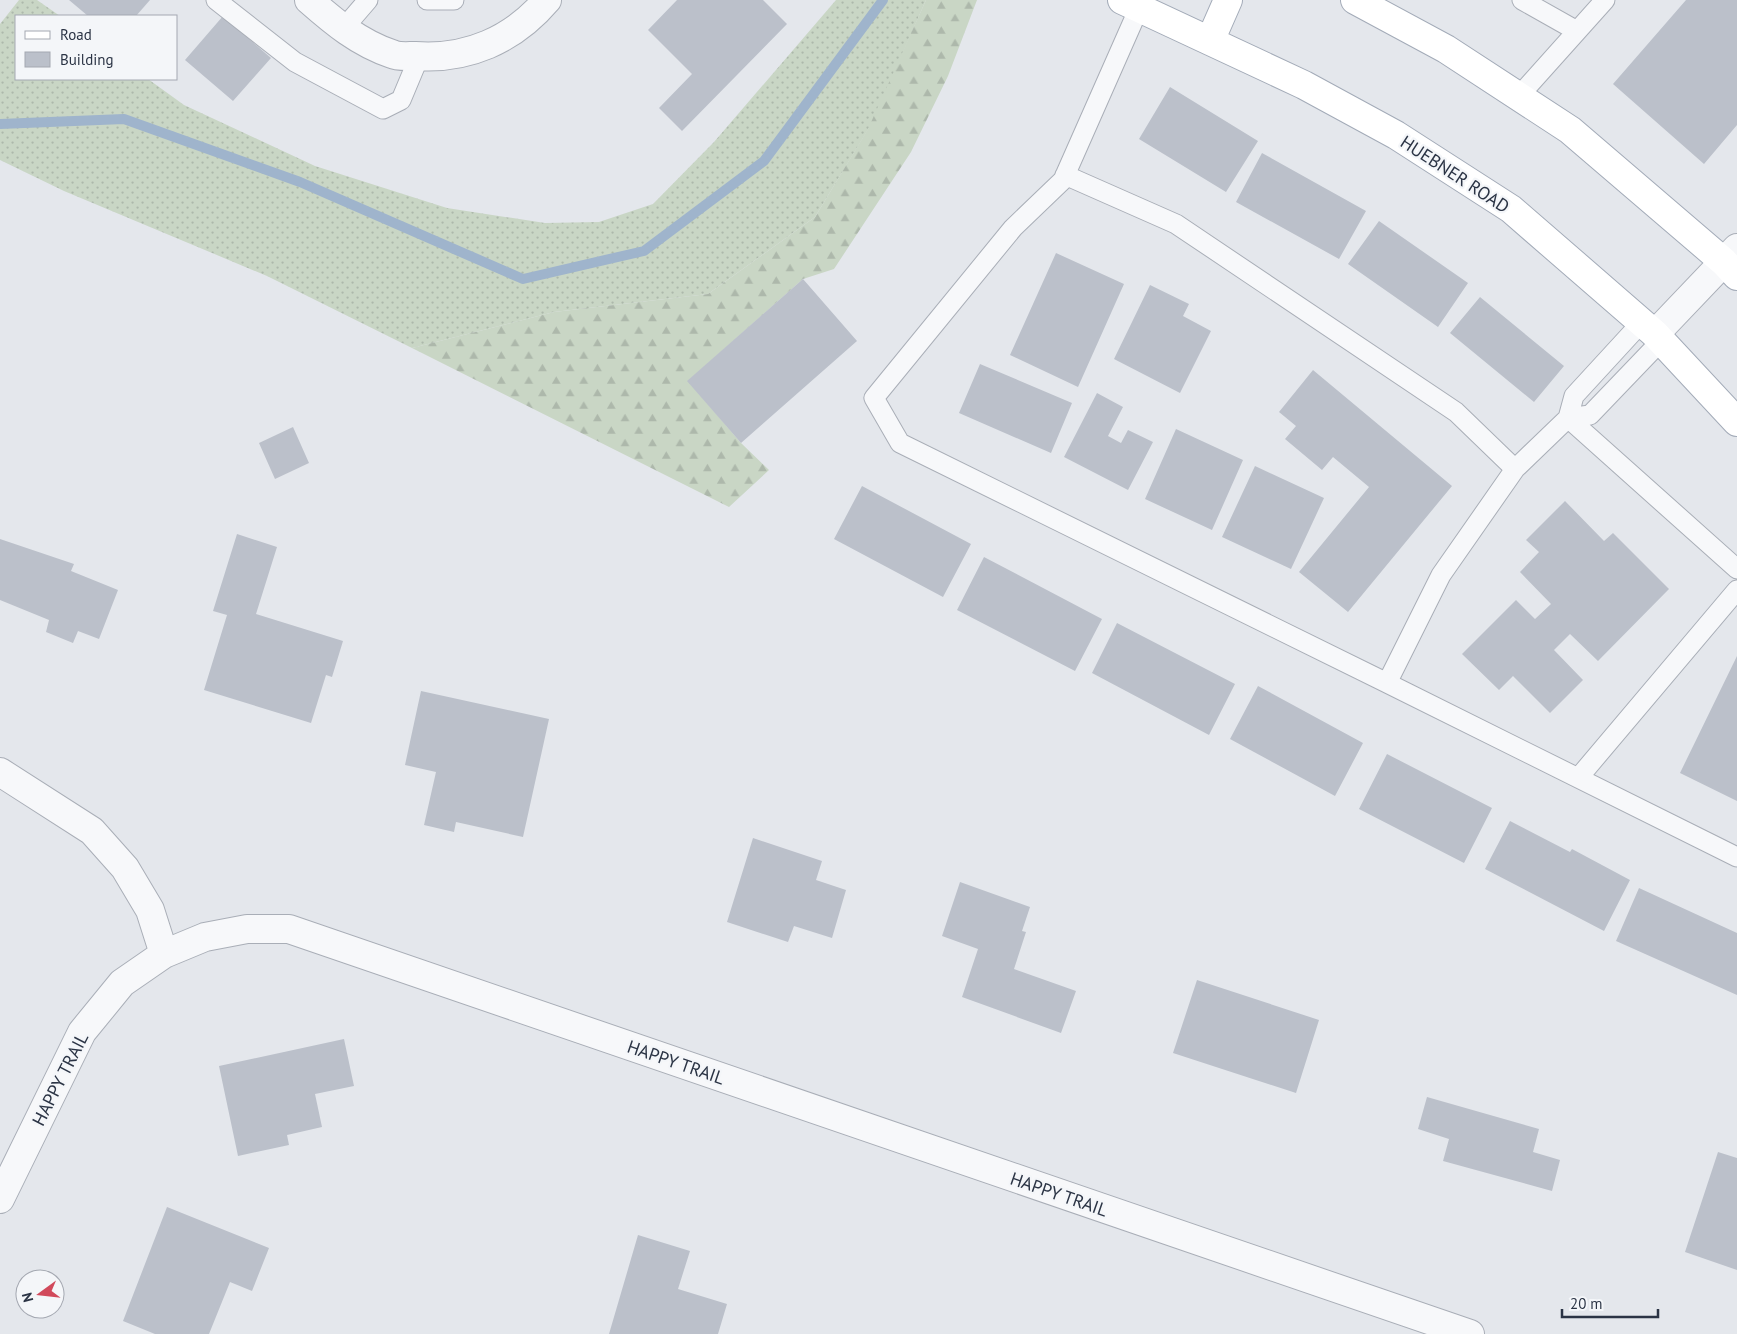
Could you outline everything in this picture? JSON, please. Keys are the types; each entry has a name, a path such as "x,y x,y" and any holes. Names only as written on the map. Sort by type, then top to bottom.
{"main road":[{"path":"1210,41 1228,0"},
{"path":"1355,0 1446,49 1570,130 1733,262"},
{"name":"HUEBNER ROAD","path":"1131,4 1304,85 1396,135 1503,204 1653,332 1737,422"}],"street":[{"path":"308,0 343,29 393,55 436,58 489,46 531,18 547,0"},
{"path":"1653,332 1733,262"},
{"path":"0,772 92,831 125,868 150,910 164,954"},
{"name":"HAPPY TRAIL","path":"0,1199 82,1032 122,983 164,954 205,937 247,929 289,929 1470,1334"}],"lane":[{"path":"216,0 295,62 383,109 401,100 419,57"},
{"path":"343,29 368,0"},
{"path":"427,0 454,0"},
{"path":"1522,0 1577,31"},
{"path":"1519,96 1605,0"},
{"path":"1131,4 1063,180 1014,228 874,398 900,443 1579,777 1737,857"},
{"path":"1065,176 1176,224 1456,412 1515,469"},
{"path":"1387,683 1441,575 1515,469 1568,418 1574,396 1653,332"},
{"path":"1568,418 1590,415 1653,332"},
{"path":"1568,418 1737,569"},
{"path":"1579,777 1737,590"}],"green space":[{"path":"19,0 37,0 59,15 15,15 15,80 149,80 184,105 315,166 447,208 545,223 599,222 653,204 714,142 836,0 926,0 872,123 815,217 708,294 554,312 412,348 267,276 64,191 0,160 0,24"},
{"path":"926,0 977,0 948,76 911,152 834,269 803,279 688,381 741,443 769,470 729,507 412,348 554,312 708,294 815,217 868,129"}],"building":[{"path":"69,0 150,0 137,15 87,15"},
{"path":"677,0 763,0 787,24 682,131 659,108 692,74 648,30"},
{"path":"1686,0 1737,0 1737,125 1704,164 1613,84"},
{"path":"223,16 271,58 233,101 185,60"},
{"path":"1170,87 1258,141 1226,192 1139,139"},
{"path":"1262,153 1366,211 1339,259 1236,202"},
{"path":"1379,221 1468,283 1438,327 1348,264"},
{"path":"1056,253 1124,284 1078,387 1010,355"},
{"path":"803,279 857,341 741,443 687,381"},
{"path":"1150,285 1189,304 1183,316 1211,331 1180,393 1114,359"},
{"path":"1480,297 1564,366 1534,402 1450,333"},
{"path":"980,364 1072,403 1051,453 959,413"},
{"path":"1313,370 1452,486 1348,612 1299,572 1369,487 1333,457 1322,470 1285,439 1296,426 1279,412"},
{"path":"1097,393 1123,407 1108,436 1121,443 1128,430 1153,442 1128,490 1064,457"},
{"path":"293,427 309,463 275,479 259,443"},
{"path":"1176,429 1243,460 1212,530 1145,499"},
{"path":"1255,466 1324,498 1291,569 1222,537"},
{"path":"862,486 971,544 943,597 834,539"},
{"path":"1565,501 1604,541 1613,533 1669,589 1598,661 1570,634 1554,650 1583,680 1550,713 1513,676 1499,690 1462,654 1516,600 1535,619 1551,604 1520,572 1539,552 1526,540"},
{"path":"237,534 277,547 256,614 343,641 332,677 326,675 311,723 204,690 227,615 213,611"},
{"path":"0,539 74,564 71,571 118,590 99,639 78,631 73,643 46,632 49,620 0,600"},
{"path":"984,557 1102,619 1075,671 957,610"},
{"path":"1117,623 1235,684 1209,735 1092,673"},
{"path":"1737,656 1737,801 1680,773"},
{"path":"1258,686 1363,743 1335,796 1230,739"},
{"path":"421,691 549,719 523,837 456,822 454,832 424,825 436,772 405,765"},
{"path":"1387,754 1492,808 1464,863 1359,809"},
{"path":"1510,821 1570,852 1572,849 1630,880 1604,931 1485,869"},
{"path":"753,838 822,861 816,880 846,890 832,938 794,926 788,942 727,922"},
{"path":"960,882 1030,907 1022,931 1026,932 1014,969 1076,991 1061,1033 962,997 978,949 942,936"},
{"path":"1639,888 1737,933 1737,995 1616,941"},
{"path":"1197,980 1319,1020 1296,1093 1173,1053"},
{"path":"344,1039 354,1086 315,1094 322,1127 287,1135 289,1145 238,1156 219,1066"},
{"path":"1427,1097 1539,1129 1533,1152 1560,1160 1552,1191 1443,1161 1449,1139 1418,1129"},
{"path":"1718,1152 1737,1158 1737,1270 1685,1252"},
{"path":"167,1207 269,1248 252,1291 230,1282 209,1334 155,1334 123,1321"},
{"path":"638,1235 690,1251 678,1289 727,1304 718,1334 609,1334"}],"waterway":[{"path":"0,124 124,119 300,182 523,279 644,251 764,161 883,0"}]}
